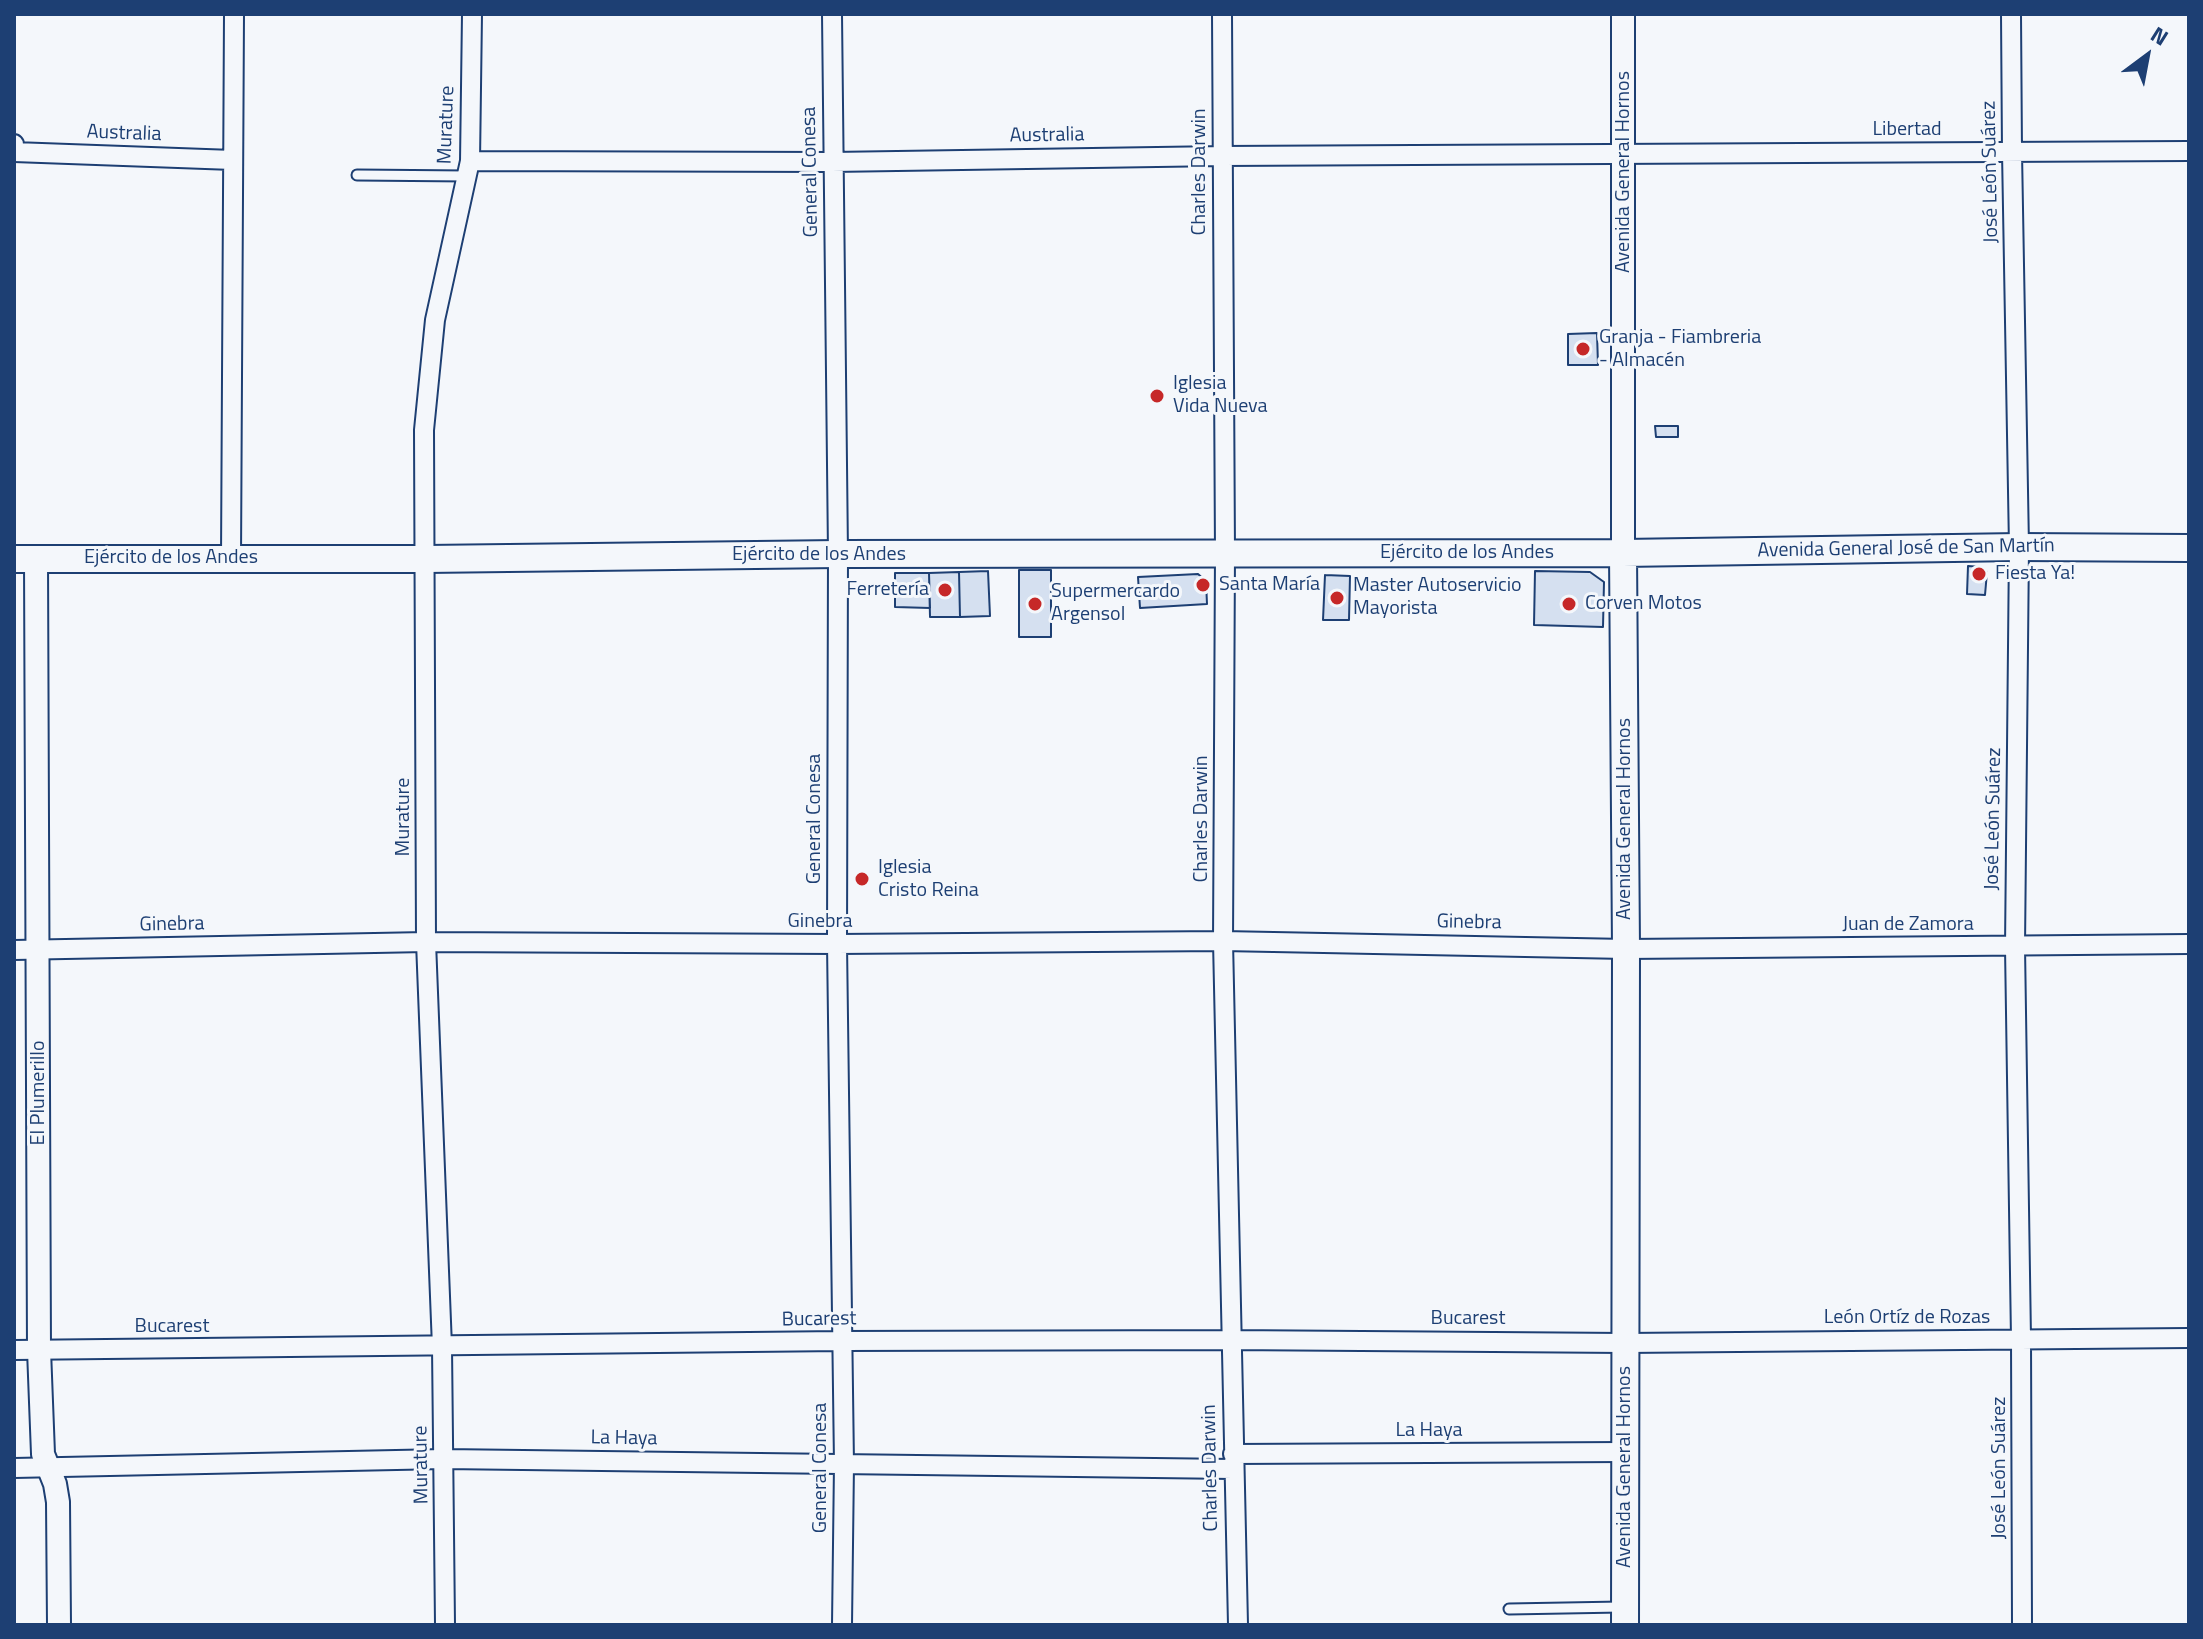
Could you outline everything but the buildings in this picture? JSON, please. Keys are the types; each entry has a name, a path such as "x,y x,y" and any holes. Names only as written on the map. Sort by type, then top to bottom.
{"main road":[{"name":"Avenida General José de San Martín","path":"1623,553 2019,547 2189,548"},
{"name":"Ejército de los Andes","path":"25,559 1623,553"},
{"name":"Avenida General Hornos","path":"1623,553 1626,949 1624,1616"}],"street":[{"path":"231,558 234,14"},
{"name":"Murature","path":"445,1625 442,1347 426,942 424,430 435,320 468,168 472,14"},
{"name":"General Conesa","path":"832,14 838,554 837,944 844,1464 842,1625"},
{"name":"Charles Darwin","path":"1222,14 1225,553 1223,941 1238,1625"},
{"name":"Avenida General Hornos","path":"1623,14 1623,553"},
{"name":"José León Suárez","path":"2011,14 2019,547 2015,947 2022,1625"},
{"path":"14,144 14,152"},
{"name":"Libertad","path":"1624,153 2189,151"},
{"name":"Australia","path":"14,152 233,160"},
{"name":"Australia","path":"468,168 1624,153"},
{"name":"El Plumerillo","path":"25,559 38,949 39,1350 43,1454 55,1484 58,1502 59,1625"},
{"name":"Ginebra","path":"14,950 426,942 837,944 1223,941 1626,949"},
{"name":"Juan de Zamora","path":"1626,949 2189,944"},
{"name":"León Ortíz de Rozas","path":"1625,1343 2189,1338"},
{"name":"Bucarest","path":"14,1350 841,1341 1625,1343"},
{"name":"La Haya","path":"14,1468 444,1459 844,1464 1233,1462 1624,1452"}],"lane":[{"path":"357,175 468,168"},
{"path":"1509,1609 1624,1616"}],"place":[{"name":"Granja - Fiambreria - Almacén","path":"1583,349"},
{"name":"Iglesia Vida Nueva","path":"1157,396"},
{"name":"Fiesta Ya!","path":"1979,574"},
{"name":"Santa María","path":"1203,585"},
{"name":"Ferretería","path":"945,590"},
{"name":"Master Autoservicio Mayorista","path":"1337,598"},
{"name":"Supermercardo Argensol","path":"1035,604"},
{"name":"Corven Motos","path":"1569,604"},
{"name":"Iglesia Cristo Reina","path":"862,879"}]}
